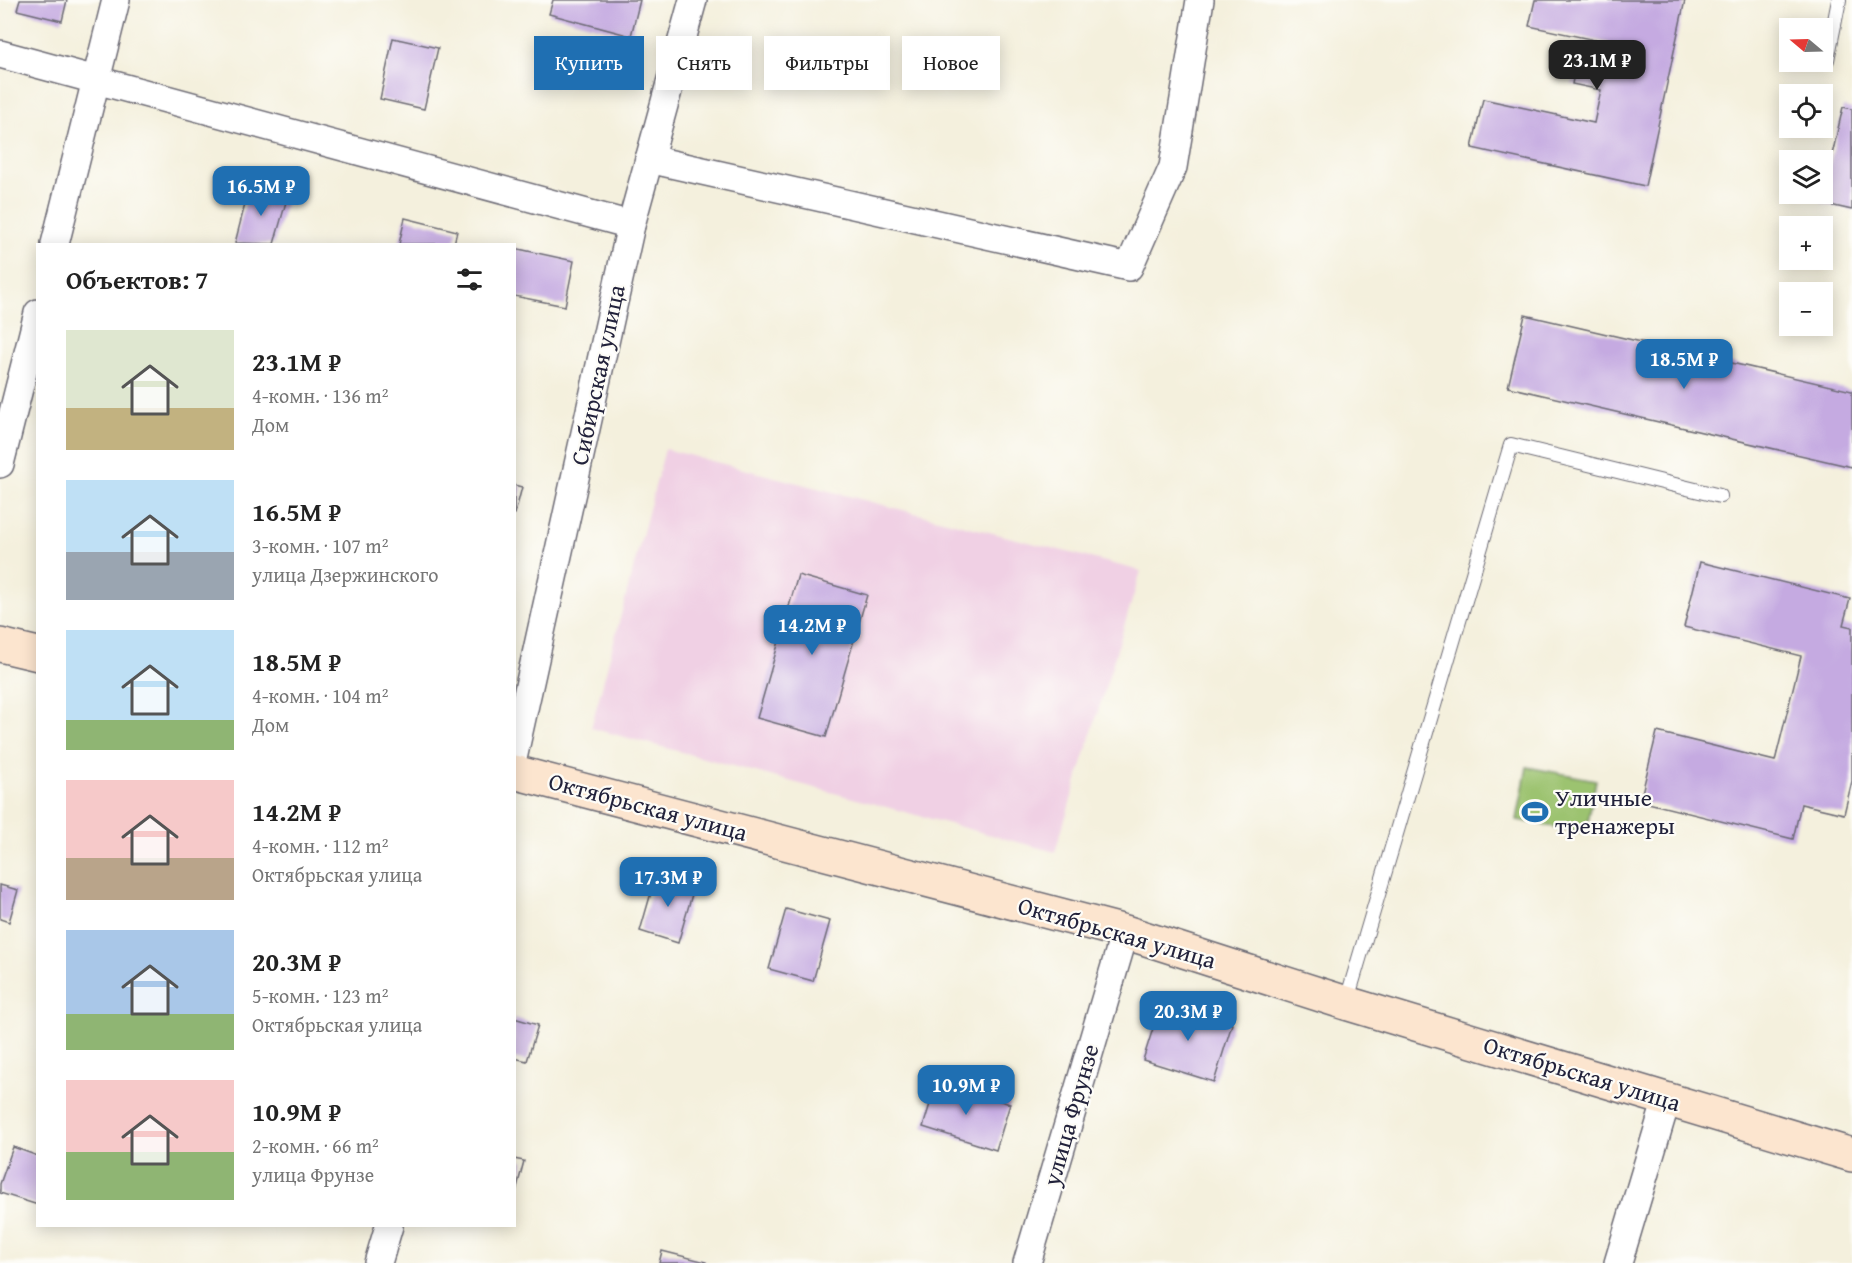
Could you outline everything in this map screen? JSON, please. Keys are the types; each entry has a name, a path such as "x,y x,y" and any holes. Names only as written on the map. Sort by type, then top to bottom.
{"street":[{"path":"55,243 116,0"},
{"name":"Сибирская улица","path":"516,745 631,225 693,0"},
{"path":"650,159 1129,267 1173,167 1200,0"},
{"path":"0,54 631,225"},
{"path":"0,464 36,321"},
{"path":"0,645 36,654"},
{"name":"Октябрьская улица","path":"516,773 1125,932 1346,1003 1852,1155"},
{"name":"улица Фрунзе","path":"1028,1263 1125,932"},
{"path":"1618,1263 1667,1099"},
{"path":"378,1263 388,1227"}],"lane":[{"path":"1833,30 1839,0"},
{"path":"1346,1003 1511,445 1720,496"}],"shaded area":[{"path":"665,449 1141,571 1055,852 591,728"}],"green space":[{"path":"1527,767 1596,780 1586,833 1517,820"}],"building":[{"path":"20,0 67,0 62,21 17,10"},
{"path":"553,0 640,0 631,36 549,14"},
{"path":"1535,0 1685,0 1645,186 1472,148 1483,99 1594,123 1601,90 1572,84 1580,43 1608,49 1609,43 1529,26"},
{"path":"393,38 438,48 424,109 380,99"},
{"path":"1843,107 1852,109 1852,210 1825,204 1833,204 1833,151"},
{"path":"250,185 288,195 274,243 235,243"},
{"path":"405,218 457,231 454,243 399,243"},
{"path":"516,248 574,261 565,306 516,296"},
{"path":"1525,315 1852,391 1852,467 1508,387"},
{"path":"516,486 522,487 516,510"},
{"path":"1700,562 1850,599 1843,625 1852,627 1852,781 1844,814 1801,804 1793,839 1640,801 1657,732 1775,761 1801,656 1684,627"},
{"path":"798,575 867,595 826,737 757,718"},
{"path":"657,872 695,884 678,943 640,931"},
{"path":"0,885 18,890 9,922 0,919"},
{"path":"786,909 830,921 813,981 769,969"},
{"path":"1161,1003 1232,1024 1214,1082 1143,1060"},
{"path":"516,1019 538,1025 527,1061 516,1058"},
{"path":"937,1081 1010,1104 996,1150 923,1127"},
{"path":"13,1147 36,1155 36,1204 0,1193 0,1184"},
{"path":"516,1159 524,1161 516,1191"},
{"path":"662,1251 706,1262 706,1263 659,1263"}],"place":[{"name":"Уличные тренажеры","path":"1535,812"}]}
